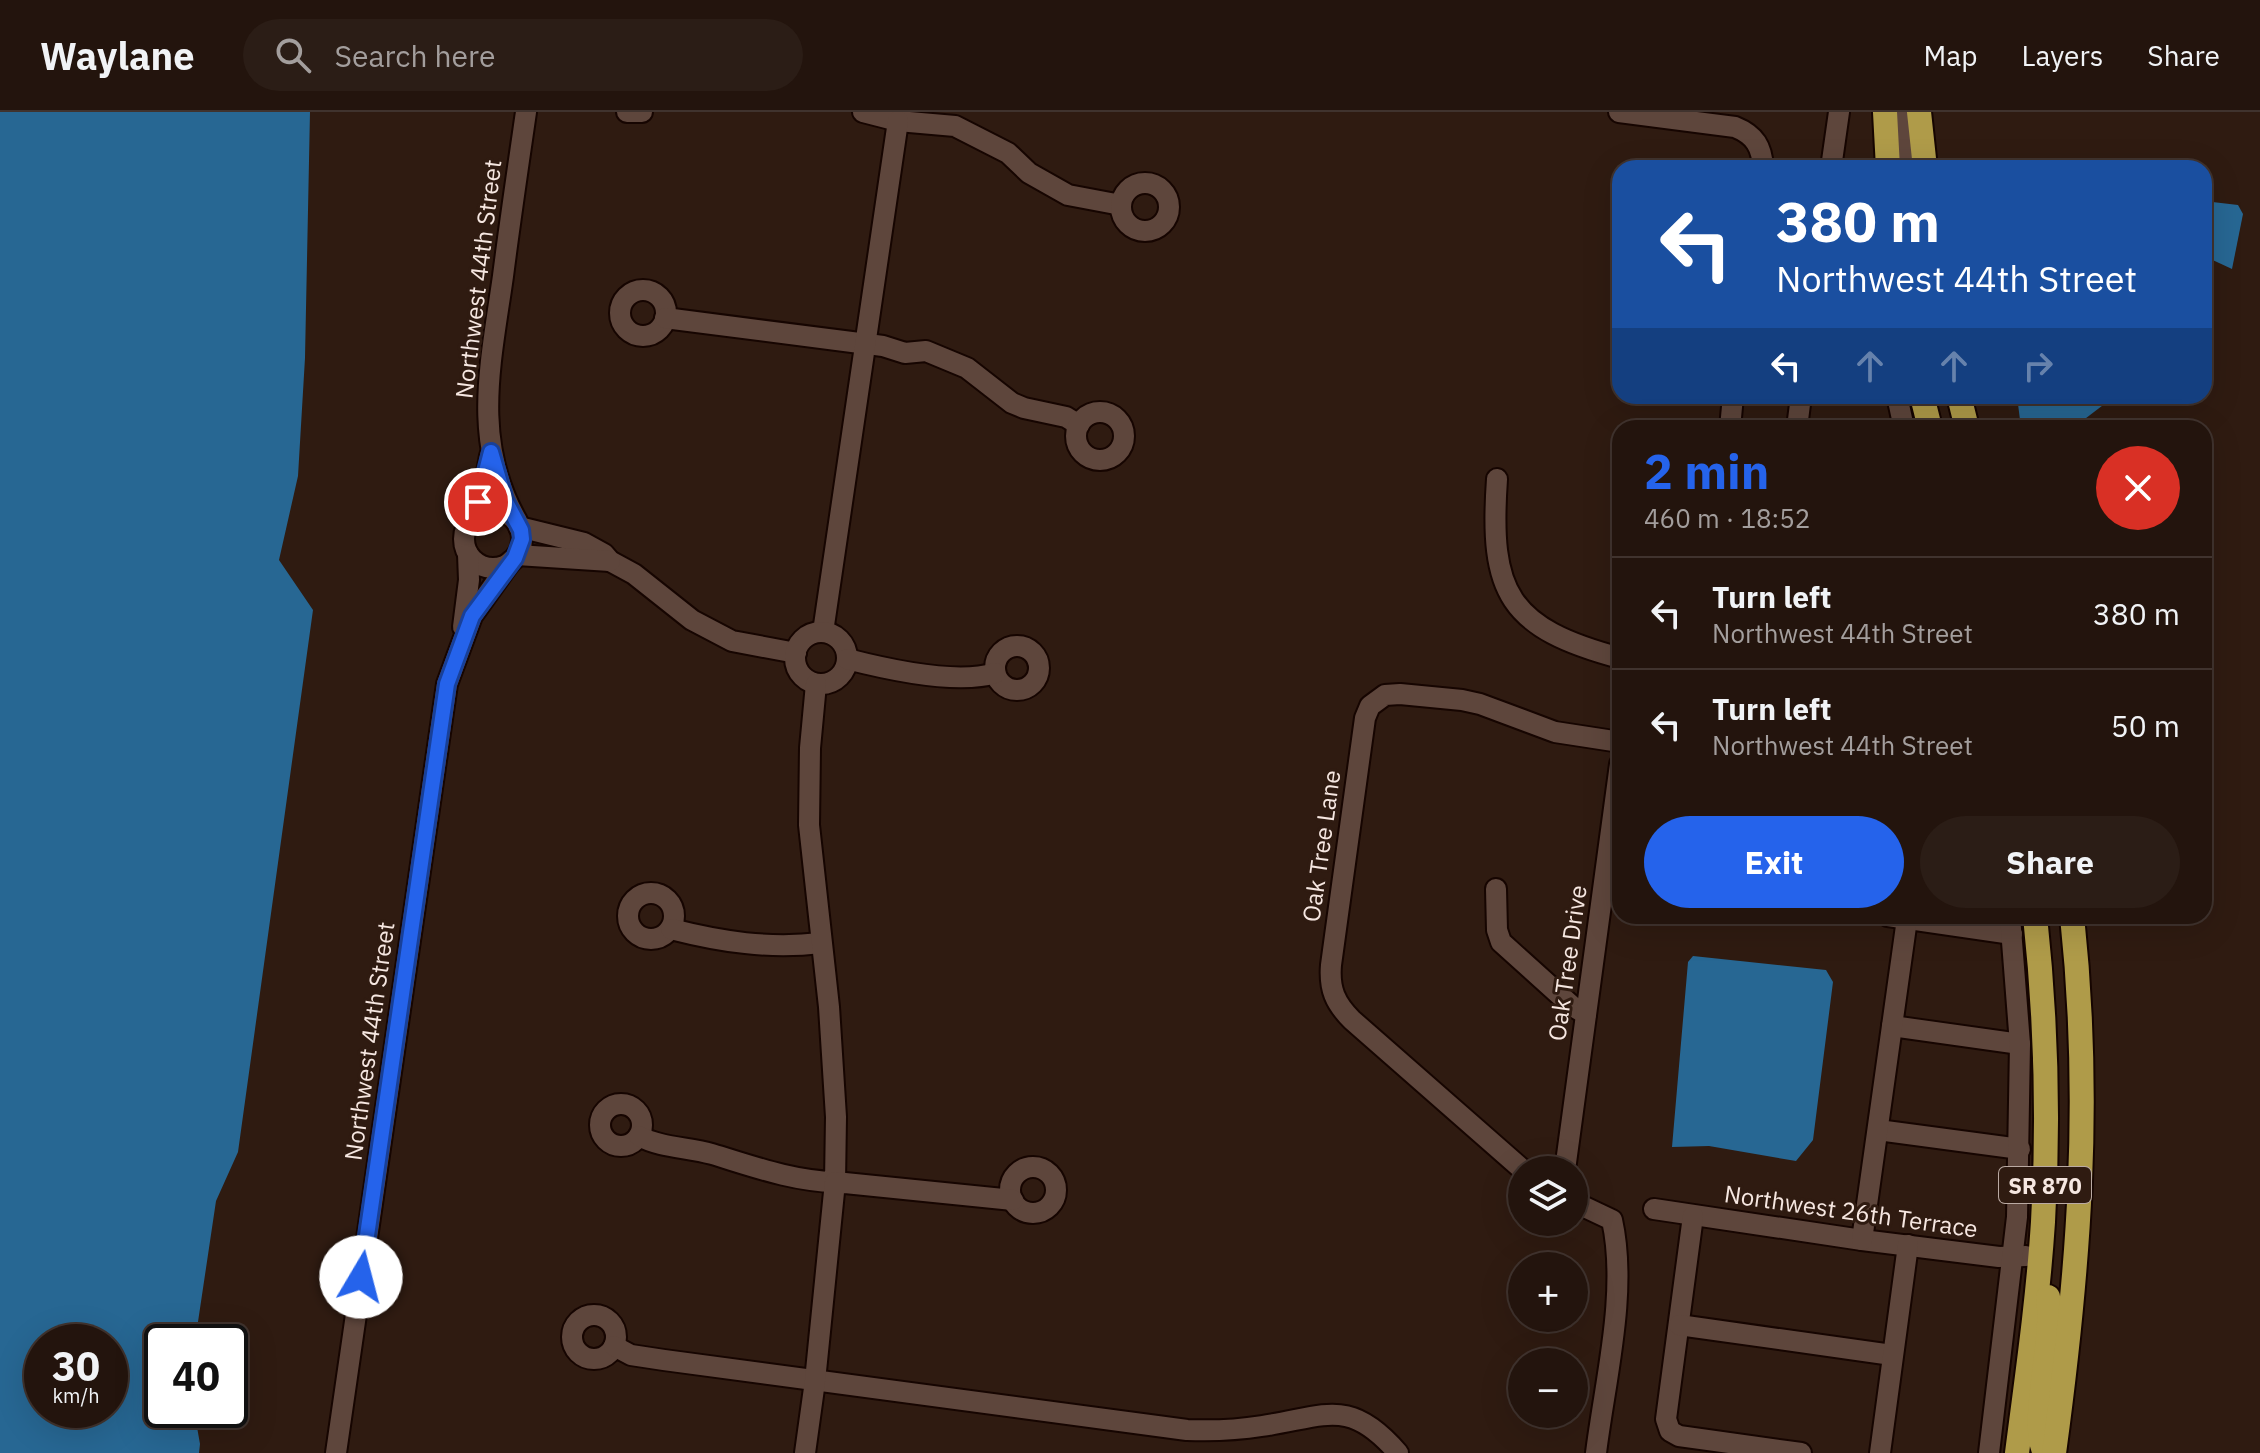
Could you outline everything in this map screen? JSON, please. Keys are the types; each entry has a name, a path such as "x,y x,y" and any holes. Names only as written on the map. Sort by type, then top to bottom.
{"highway":[{"path":"1885,112 1888,160"},
{"path":"1919,112 1924,160"},
{"name":"SR 870","path":"2017,1453 2041,1251 2046,1157 2043,1003 2036,924"},
{"name":"SR 870","path":"2054,1453 2074,1292 2083,1140 2080,1008 2073,924"},
{"path":"2041,1251 2050,1320 2038,1434 2045,1453"}],"street":[{"name":"Northwest 44th Street","path":"518,524 505,500 491,452 487,393 526,112"},
{"path":"627,112 642,112"},
{"path":"863,112 898,121 955,126 1008,153 1029,173 1068,195 1121,205"},
{"path":"1619,112 1741,130 1753,137 1760,148 1762,160"},
{"path":"1832,160 1839,112"},
{"path":"1904,112 1907,160"},
{"path":"823,632 898,121"},
{"path":"665,318 905,353 926,351 967,368 1012,403 1066,417 1079,425"},
{"name":"Northwest 44th Street","path":"472,517 485,483 491,452"},
{"path":"1497,479 1494,511 1497,549 1505,585 1517,607 1527,618 1558,636 1612,655"},
{"path":"566,548 514,558 498,568 488,568 478,565 468,554 463,539 464,530 472,517 484,510 493,509 510,515 518,524 566,548 610,561 634,574 692,620 732,641 796,653"},
{"path":"514,558 522,539 518,524"},
{"name":"Northwest 44th Street","path":"462,639 469,580 468,554"},
{"name":"Northwest 44th Street","path":"336,1453 447,684 472,616 514,558"},
{"path":"823,632 838,638 847,651 847,659 841,676 825,684 816,684 801,674 796,653 807,636 823,632"},
{"path":"847,659 881,668 960,677 980,678 995,673"},
{"path":"805,1453 835,1182 836,1117 829,1007 809,825 810,748 816,684"},
{"name":"Oak Tree Lane","path":"1508,1157 1352,1020 1335,1000 1330,983 1331,965 1365,718 1370,706 1385,695 1400,694 1462,700 1555,732 1612,741"},
{"name":"Oak Tree Drive","path":"1567,1156 1612,823"},
{"path":"1496,889 1497,930 1501,942 1562,997 1586,1014"},
{"path":"1862,1240 1892,1026 1898,924"},
{"path":"1989,1453 2013,1258 2020,1149 2020,1044 2011,925"},
{"path":"671,929 718,941 762,946 821,943"},
{"path":"1892,1026 2020,1044"},
{"path":"1878,1130 2020,1149"},
{"path":"639,1136 651,1143 711,1154 785,1175 1013,1200"},
{"path":"1588,1209 1612,1220 1618,1247 1618,1279 1596,1453"},
{"name":"Northwest 26th Terrace","path":"1654,1209 1862,1240 2013,1258 2041,1251"},
{"path":"1693,1216 1666,1419 1670,1431 1679,1436 1801,1453"},
{"path":"1880,1453 1908,1245"},
{"path":"1679,1325 1892,1355"},
{"path":"614,1346 631,1355 1187,1430 1221,1431 1263,1426 1315,1414 1339,1413 1381,1432 1398,1453"}],"water":[{"path":"0,112 310,112 305,358 298,476 279,560 313,610 238,1152 216,1201 198,1324 144,1324 144,1428 197,1428 199,1453 0,1453"},
{"path":"2212,202 2238,205 2243,214 2232,269 2212,260"},
{"path":"2018,404 2104,404 2084,420 2020,420"},
{"path":"1693,956 1826,970 1833,982 1813,1140 1796,1161 1709,1146 1672,1147 1688,962"}],"route":[{"path":"361,1277 447,684 472,616 515,558 522,539 521,530 505,500 491,452 478,502"}]}
